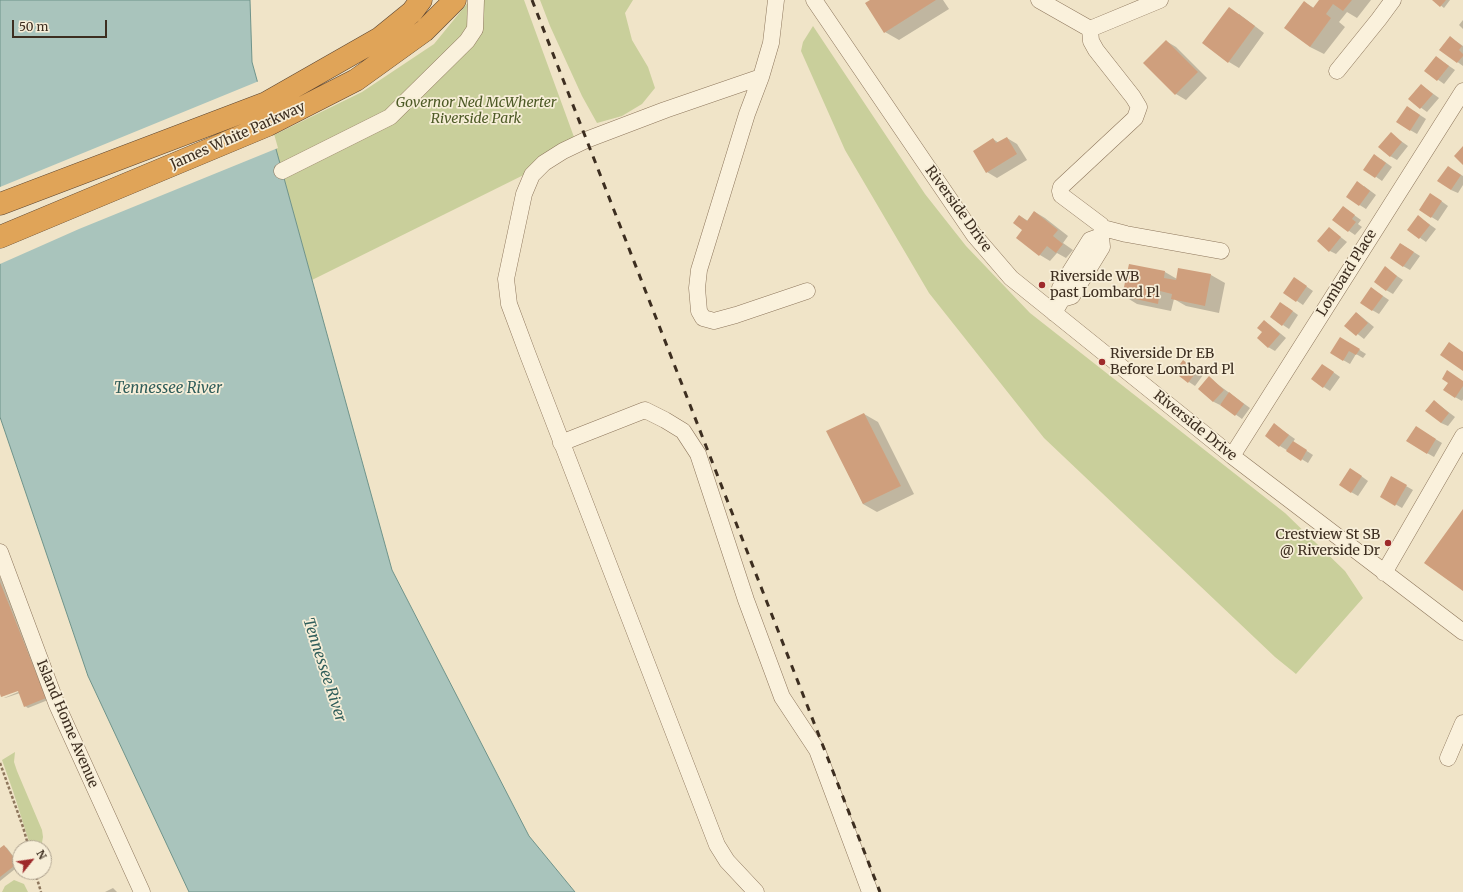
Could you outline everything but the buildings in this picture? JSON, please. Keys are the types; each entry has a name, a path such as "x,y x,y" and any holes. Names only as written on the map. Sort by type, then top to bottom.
{"highway":[{"name":"James White Parkway","path":"0,204 266,103 380,38 412,12 421,0"},
{"name":"James White Parkway","path":"0,237 268,125 356,80 424,31 455,0"}],"street":[{"path":"282,171 390,116 467,41 475,29 476,0"},
{"path":"776,0 771,43 761,77 747,114 699,270 697,288 699,311 703,318 714,321 807,291"},
{"name":"Riverside Drive","path":"814,0 974,235 1011,278 1232,456 1463,632"},
{"path":"1039,0 1090,29"},
{"path":"1090,29 1160,0"},
{"path":"1337,70 1393,0"},
{"path":"1096,50 1110,21"},
{"path":"1054,313 1062,299 1072,296 1102,246 1101,225 1062,194 1060,191 1061,187 1135,118 1139,107 1137,102 1096,50 1091,41 1090,29"},
{"path":"756,892 727,861 717,845 561,443 509,304 506,279 524,194 532,176 544,163 563,150 586,140 665,110 761,77"},
{"name":"Lombard Place","path":"1232,456 1463,91"},
{"path":"1102,232 1126,234 1221,251"},
{"path":"561,443 645,410 683,431 698,454 746,600 782,697 817,750 870,892"},
{"path":"1384,572 1463,436"},
{"name":"Island Home Avenue","path":"0,552 57,705 142,892"},
{"path":"1448,758 1463,723"}],"path":[{"path":"0,763 27,840"},
{"path":"38,880 41,892"}],"green space":[{"name":"Governor Ned McWherter Riverside Park","path":"470,0 524,0 578,148 312,280 272,136 362,92 434,44"},
{"path":"540,0 633,0 625,13 632,40 648,67 655,88 642,104 622,116 597,123 582,96 550,26"},
{"path":"813,26 925,194 966,246 1030,313 1285,513 1345,571 1363,598 1296,674 1275,657 1044,438 929,293 845,150 801,51 803,42"},
{"path":"15,752 14,762 42,830 42,840 28,840 2,760"},
{"path":"14,880 24,884 28,892 2,892 5,886"}],"water":[{"name":"Tennessee River","path":"0,0 250,0 252,62 392,570 529,836 575,892 189,892 88,676 0,417"}],"pier":[{"path":"259,81 278,148 79,229 0,264 0,187"}],"railway":[{"path":"532,0 880,892"}],"place":[{"name":"Riverside WB past Lombard Pl","path":"1042,285"},
{"name":"Riverside Dr EB Before Lombard Pl","path":"1102,362"},
{"name":"Crestview St SB @ Riverside Dr","path":"1388,543"}]}
